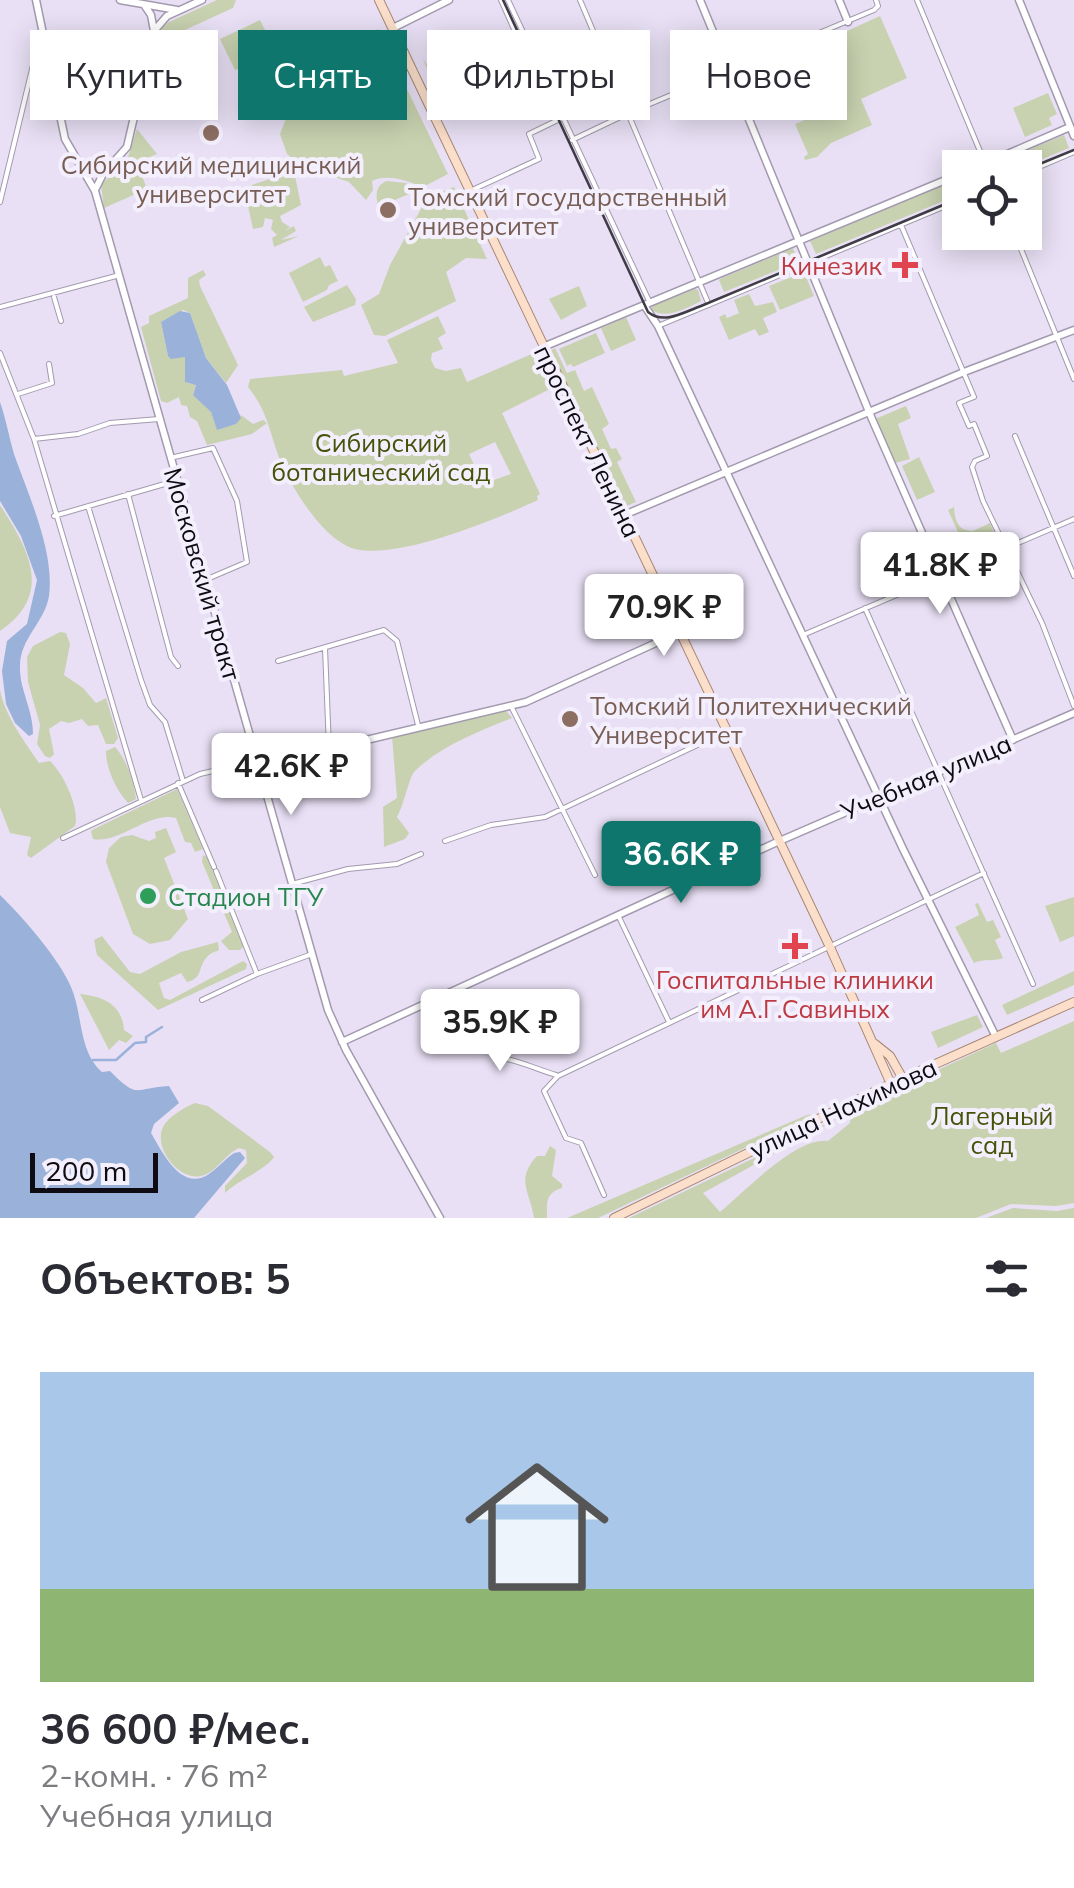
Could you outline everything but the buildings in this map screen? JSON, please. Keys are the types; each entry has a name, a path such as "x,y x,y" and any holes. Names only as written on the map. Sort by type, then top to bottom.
{"main road":[{"name":"Московский тракт","path":"36,0 66,139 96,191 330,1016 440,1218"},
{"path":"120,0 179,10"},
{"path":"155,30 163,20 202,0"},
{"name":"проспект Ленина","path":"379,0 892,1084"},
{"path":"393,28 449,0"},
{"path":"700,0 712,30"},
{"path":"839,0 848,22"},
{"path":"1019,0 1074,136"},
{"path":"146,7 163,20"},
{"path":"146,7 154,30"},
{"path":"160,9 163,20"},
{"path":"96,191 103,174 127,147 133,120"},
{"path":"749,120 869,412 1012,740"},
{"path":"1019,150 1072,126"},
{"path":"88,174 103,174"},
{"path":"543,347 942,181"},
{"path":"646,304 927,900 996,1037"},
{"path":"624,515 1074,330"},
{"path":"256,761 511,706 546,695 680,632"},
{"name":"Учебная улица","path":"342,1042 780,841 1074,714"},
{"name":"улица Нахимова","path":"614,1218 903,1078 1074,1002"},
{"name":"проспект Ленина","path":"875,1044 893,1060 903,1078"},
{"path":"883,1066 889,1066 893,1060"}],"street":[{"path":"470,191 539,158 529,134 555,121 501,0"},
{"path":"508,0 522,30"},
{"path":"580,0 593,30"},
{"path":"829,30 877,9 876,0"},
{"path":"917,0 980,150"},
{"path":"0,202 36,44 43,29"},
{"path":"563,120 646,304"},
{"path":"572,140 615,120"},
{"path":"630,120 708,306"},
{"path":"1042,166 1074,152"},
{"path":"658,326 942,208"},
{"path":"901,225 974,396 959,403 969,426 974,424 987,456 975,462 972,472 1056,655 1074,706"},
{"path":"1021,250 1074,379"},
{"path":"0,306 118,275"},
{"path":"54,297 60,321"},
{"path":"0,354 34,440 140,800"},
{"path":"18,394 52,383 49,364"},
{"path":"34,440 78,434 110,423 160,419"},
{"path":"1015,436 1074,576"},
{"path":"170,458 212,448 236,501 248,562 204,580"},
{"path":"54,516 176,480"},
{"path":"128,494 170,657 178,666"},
{"path":"88,506 150,705 165,722 181,782 257,974"},
{"path":"803,635 1074,518"},
{"path":"865,608 1033,984"},
{"path":"278,661 384,630 397,641 419,728"},
{"path":"325,648 330,748"},
{"path":"511,706 595,875"},
{"path":"444,841 491,825 544,817 727,731"},
{"path":"63,838 181,782 256,761"},
{"path":"292,884 348,868 397,864 421,854"},
{"path":"604,1195 581,1144 566,1138 544,1091 558,1076 984,873"},
{"path":"618,914 669,1022"},
{"path":"202,1000 312,954"},
{"path":"486,1035 494,1057 520,1060 535,1071 558,1076"}],"green space":[{"path":"217,0 236,0 233,8 185,30 161,30 169,22"},
{"path":"880,16 907,78 861,99 872,125 831,143 817,157 805,160 808,154 795,124 805,120 847,120 847,31"},
{"path":"260,20 265,30 239,30"},
{"path":"238,30 238,69 235,70 220,39"},
{"path":"407,89 448,174 423,187 398,179 378,179 372,181 373,190 366,200 349,182 328,175 319,160 297,163 287,154 280,134 285,120 407,120"},
{"path":"1048,93 1057,114 1049,118 1052,125 1025,137 1013,108"},
{"path":"137,129 157,154 145,159 139,168 147,189 104,208 101,185 128,157"},
{"path":"1064,135 1069,148 1042,159 1042,150 1029,150"},
{"path":"294,171 301,205 280,216 290,227 285,231 294,226 296,231 281,240 299,236 274,247 272,238 277,235 271,229 273,220 265,218 263,227 253,229 246,197 254,195 252,185"},
{"path":"387,181 406,183 418,190 379,207 377,192"},
{"path":"942,186 942,202 816,254 810,241"},
{"path":"454,187 487,259 466,258 446,272 456,301 385,336 374,335 361,305 379,294 390,265 427,198"},
{"path":"793,248 798,262 724,292 719,280 722,278"},
{"path":"320,257 325,267 330,265 338,281 303,302 289,273"},
{"path":"203,270 206,275 199,280 200,286 238,365 226,383 206,358 190,313 183,310 161,322 168,356 185,357 187,383 196,384 193,394 211,412 217,429 236,424 241,415 253,424 263,420 267,423 252,434 207,445 197,421 190,417 187,406 181,405 179,397 167,403 161,401 141,327 149,323 149,316 188,298 188,278"},
{"path":"804,272 814,296 780,310 769,286"},
{"path":"347,285 356,299 355,305 313,322 304,307"},
{"path":"579,286 587,306 561,320 549,299"},
{"path":"695,289 701,301 689,307 670,313 652,310 652,306"},
{"path":"749,294 755,306 773,302 777,312 763,318 769,332 759,336 755,329 729,340 719,317 739,313 734,300"},
{"name":"Сибирский ботанический сад","path":"438,316 446,333 438,338 443,349 432,353 431,360 435,368 446,371 461,368 467,382 534,353 550,389 502,413 540,494 538,500 443,537 388,550 365,551 347,546 327,531 308,510 286,473 265,415 248,387 250,379 342,370 344,376 398,363 387,340","holes":["495,442 511,474 483,484 469,454"]},
{"path":"626,317 636,340 611,351 601,328"},
{"path":"596,333 605,353 567,366 559,349"},
{"path":"555,348 567,373 575,370 584,391 592,387 609,424 602,429 611,449 616,448 622,459 617,462 636,502 624,507 550,351"},
{"path":"906,406 911,418 898,424 910,459 895,463 875,419"},
{"path":"919,457 935,492 917,500 902,466"},
{"path":"0,505 27,555 31,587 17,617 0,631"},
{"path":"954,507 961,527 973,531 990,523 998,542 962,557 962,541 948,510"},
{"path":"60,632 66,633 70,644 64,675 96,703 106,698 118,738 114,744 106,744 98,725 88,726 82,719 61,721 49,729 54,754 50,758 37,744 40,725 28,682 27,657 33,646"},
{"path":"0,690 11,719 39,763 50,761 61,774 75,810 75,826 31,858 27,855 31,837 10,833 0,807"},
{"path":"506,711 512,718 447,747 414,772 397,817 409,833 405,839 384,847 383,807 397,798 392,736"},
{"path":"115,747 134,786 136,799 128,803 108,765 106,751"},
{"path":"177,789 203,849 195,852 191,843 185,842 176,818 166,817 114,837 93,839 94,829"},
{"name":"Стадион ТГУ","path":"166,828 176,852 164,858 188,919 170,940 150,944 133,934 106,862 109,848 121,837 132,835 149,841 156,838 155,832"},
{"path":"203,855 244,946 240,950 229,950 221,941 232,932 202,862"},
{"path":"1074,897 1074,936 1060,942 1045,906"},
{"path":"978,903 987,922 993,920 1001,937 995,940 1003,958 974,963 955,927 979,915 975,904"},
{"path":"102,936 130,972 140,974 181,952 218,942 219,950 207,957 196,978 187,982 181,973 159,983 164,998 170,1000 243,961 246,969 158,1010 97,955 94,940"},
{"path":"1074,971 1074,985 1007,1015 1002,1005"},
{"path":"80,994 110,1003 120,1014 124,1030 133,1036 126,1043 119,1040 109,1050"},
{"path":"977,1015 983,1027 938,1048 931,1032"},
{"name":"Лагерный сад","path":"1074,1021 1074,1203 1011,1204 976,1218 629,1218 842,1116 703,1193 720,1212 786,1156 815,1142 828,1141 850,1123 851,1110 996,1043 1001,1053"},
{"path":"195,1103 208,1106 274,1157 225,1193 225,1186 247,1163 246,1150 239,1148 201,1176 184,1173 165,1153 161,1135 173,1116"},
{"path":"816,1114 598,1218 567,1218 807,1115"},
{"path":"550,1146 556,1150 552,1176 562,1188 550,1196 547,1218 534,1218 525,1179 530,1164 537,1156 545,1156"},
{"path":"1013,1208 1074,1208 1074,1218 986,1218"}],"water":[{"path":"180,311 190,313 206,358 227,385 241,418 236,424 217,430 211,412 193,395 196,385 185,382 185,357 168,356 161,322"},
{"path":"0,402 39,524 50,579 47,605 21,656 22,683 33,734 29,736 15,723 6,704 2,671 7,641 27,624 37,580 21,536 0,501"},
{"path":"0,895 40,939 66,976 94,1063 132,1089 169,1086 179,1103 154,1124 151,1133 174,1167 190,1178 199,1178 234,1153 240,1152 245,1158 194,1218 0,1218"}],"waterway":[{"path":"93,1060 116,1060 162,1027"}],"tram line":[{"path":"503,0 648,312 654,316 681,314 942,205"},
{"path":"1042,163 1074,150"}],"place":[{"name":"Сибирский медицинский университет","path":"211,133"},
{"name":"Томский государственный университет","path":"388,210"},
{"name":"Кинезик","path":"905,265"},
{"name":"Томский Политехнический Университет","path":"570,719"},
{"name":"Стадион ТГУ","path":"148,896"},
{"name":"Госпитальные клиники им А.Г.Савиных","path":"795,946"}]}
